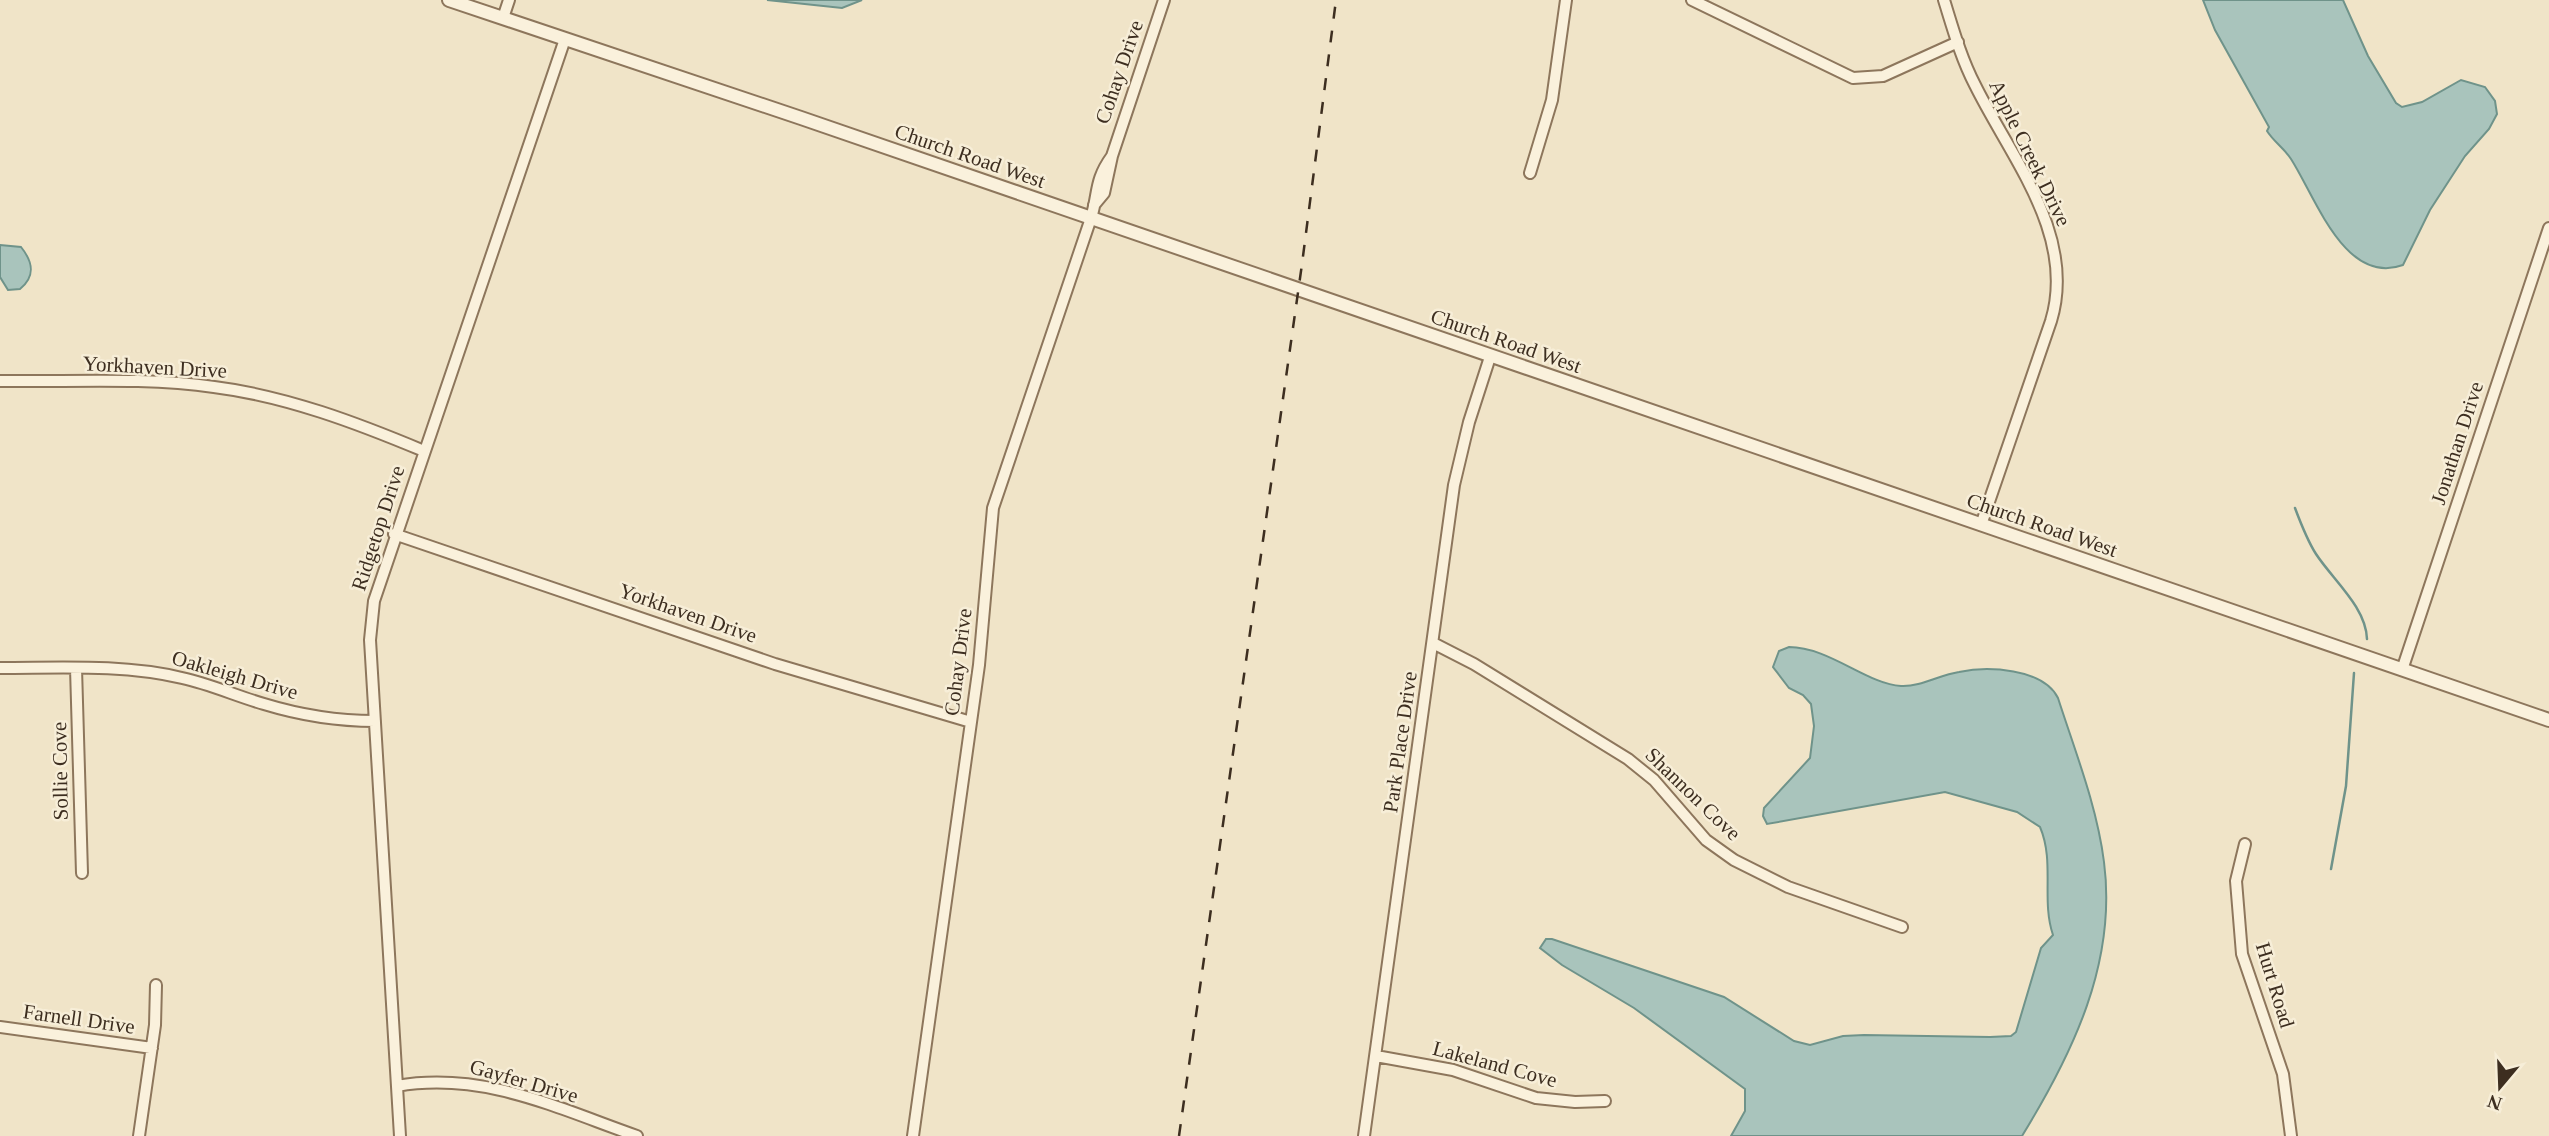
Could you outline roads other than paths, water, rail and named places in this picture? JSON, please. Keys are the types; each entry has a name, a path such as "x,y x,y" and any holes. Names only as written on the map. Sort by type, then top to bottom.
{"street":[{"name":"Church Road West","path":"449,0 1093,212 1490,357 2549,720"},
{"path":"503,18 509,0"},
{"name":"Cohay Drive","path":"913,1136 984,624 994,501 1093,212 1094,190 1101,171 1111,156 1164,0"},
{"path":"1530,173 1552,100 1566,0"},
{"path":"1692,0 1838,73 1862,80 1883,76 1958,42"},
{"name":"Apple Creek Drive","path":"1944,0 1973,83 2013,154 2047,225 2055,249 2059,284 2051,321 1981,525"},
{"name":"Ridgetop Drive","path":"400,1136 371,619 376,590 394,534 565,39"},
{"name":"Jonathan Drive","path":"2402,670 2549,228"},
{"name":"Park Place Drive","path":"1364,1136 1454,485 1469,422 1490,357"},
{"name":"Yorkhaven Drive","path":"0,381 152,383 230,389 303,407 424,451"},
{"name":"Yorkhaven Drive","path":"394,534 787,668 971,722"},
{"name":"Shannon Cove","path":"1433,643 1474,664 1628,759 1654,780 1706,839 1734,860 1788,887 1902,927"},
{"name":"Oakleigh Drive","path":"0,668 131,670 179,677 298,713 344,721 375,722"},
{"name":"Sollie Cove","path":"76,668 82,873"},
{"name":"Hurt Road","path":"2245,844 2236,881 2242,954 2283,1074 2291,1136"},
{"path":"139,1136 158,1000 156,985"},
{"name":"Farnell Drive","path":"0,1027 152,1048"},
{"name":"Lakeland Cove","path":"1376,1056 1453,1070 1536,1098 1575,1102 1605,1101"},
{"name":"Gayfer Drive","path":"397,1086 428,1082 480,1084 637,1136"}],"water":[{"path":"767,0 862,0 842,8"},
{"path":"2203,0 2343,0 2368,56 2396,103 2402,107 2422,102 2461,80 2485,87 2495,101 2497,114 2489,129 2465,156 2430,210 2403,265 2383,268 2365,263 2349,251 2335,234 2291,159 2267,131 2269,127 2215,30"},
{"path":"0,245 21,247 28,258 31,274 20,289 8,290 0,277"},
{"path":"1789,647 1819,653 1888,684 1916,685 1971,670 1999,670 2040,680 2051,688 2058,698 2085,779 2101,841 2106,899 2104,935 2097,971 2074,1039 2022,1136 1731,1136 1745,1111 1745,1089 1634,1008 1562,965 1540,948 1546,939 1552,939 1724,997 1794,1041 1810,1045 1843,1036 1990,1037 2011,1036 2016,1032 2041,948 2053,935 2048,908 2047,854 2040,827 2017,812 1945,792 1767,824 1763,816 1764,808 1810,758 1814,726 1811,704 1803,695 1789,688 1773,667 1779,651"}],"waterway":[{"path":"2295,508 2316,554 2355,605 2365,627 2367,639"},
{"path":"2331,869 2346,786 2354,673"}],"railway":[{"path":"1179,1136 1302,264 1336,0"}]}
